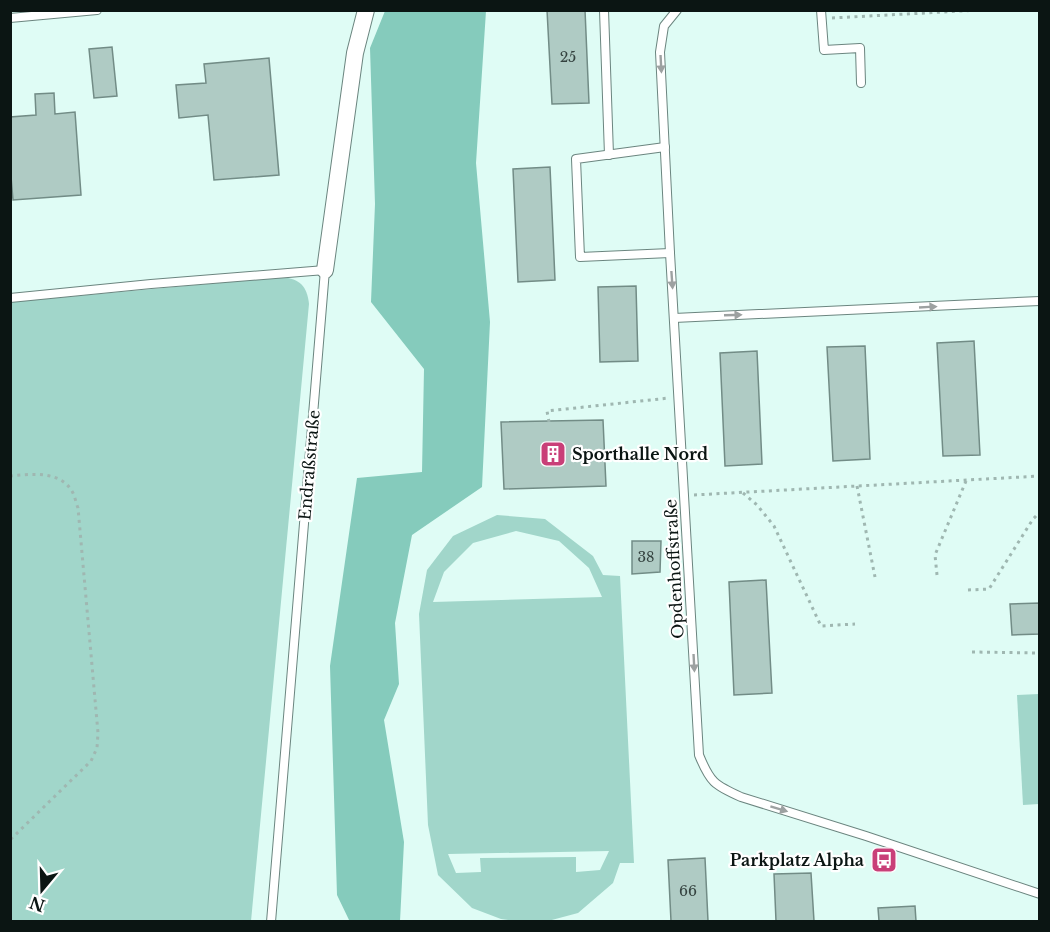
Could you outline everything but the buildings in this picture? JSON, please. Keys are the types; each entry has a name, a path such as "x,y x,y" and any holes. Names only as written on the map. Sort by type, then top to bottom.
{"street":[{"name":"Endraßstraße","path":"325,270 355,53 366,10"}],"lane":[{"path":"10,18 97,10"},
{"path":"604,10 609,155"},
{"name":"Opdenhoffstraße","path":"677,10 664,27 660,52 699,755 708,776 721,789 1040,894"},
{"path":"822,14 824,50 860,48 861,83"},
{"path":"665,147 576,159 580,257 670,253"},
{"path":"10,298 325,270"},
{"name":"Endraßstraße","path":"271,921 325,270"},
{"path":"674,318 1040,302"}],"path":[{"path":"822,14 980,10"},
{"path":"549,422 547,411 679,397"},
{"path":"10,476 35,474 51,476 64,482 73,493 78,508 98,733 97,747 91,761 10,840"},
{"path":"685,495 1040,476"},
{"path":"937,575 935,555 967,480"},
{"path":"857,486 875,577"},
{"path":"742,492 758,505 774,526 821,626 855,624"},
{"path":"968,590 989,589 1033,519 1040,512"},
{"path":"972,652 1040,652"}],"green space":[{"path":"385,11 486,11 476,163 490,322 482,487 412,535 395,623 399,684 384,720 404,842 400,921 350,922 337,895 330,666 357,478 422,472 424,369 371,302 375,204 370,48"},
{"path":"282,277 302,284 309,304 251,921 11,922 11,302"},
{"path":"497,515 545,519 593,556 603,575 620,576 634,863 620,863 613,883 578,913 548,921 501,919 472,908 438,875 428,825 419,614 427,570 453,536","holes":["516,531 559,541 589,568 602,597 433,602 444,572 473,543","609,851 600,870 576,872 576,857 480,858 481,872 456,873 448,854"]},
{"path":"1039,694 1039,804 1023,805 1017,695"}],"place":[{"name":"Sporthalle Nord","path":"553,454"},
{"name":"Parkplatz Alpha","path":"884,860"}]}
